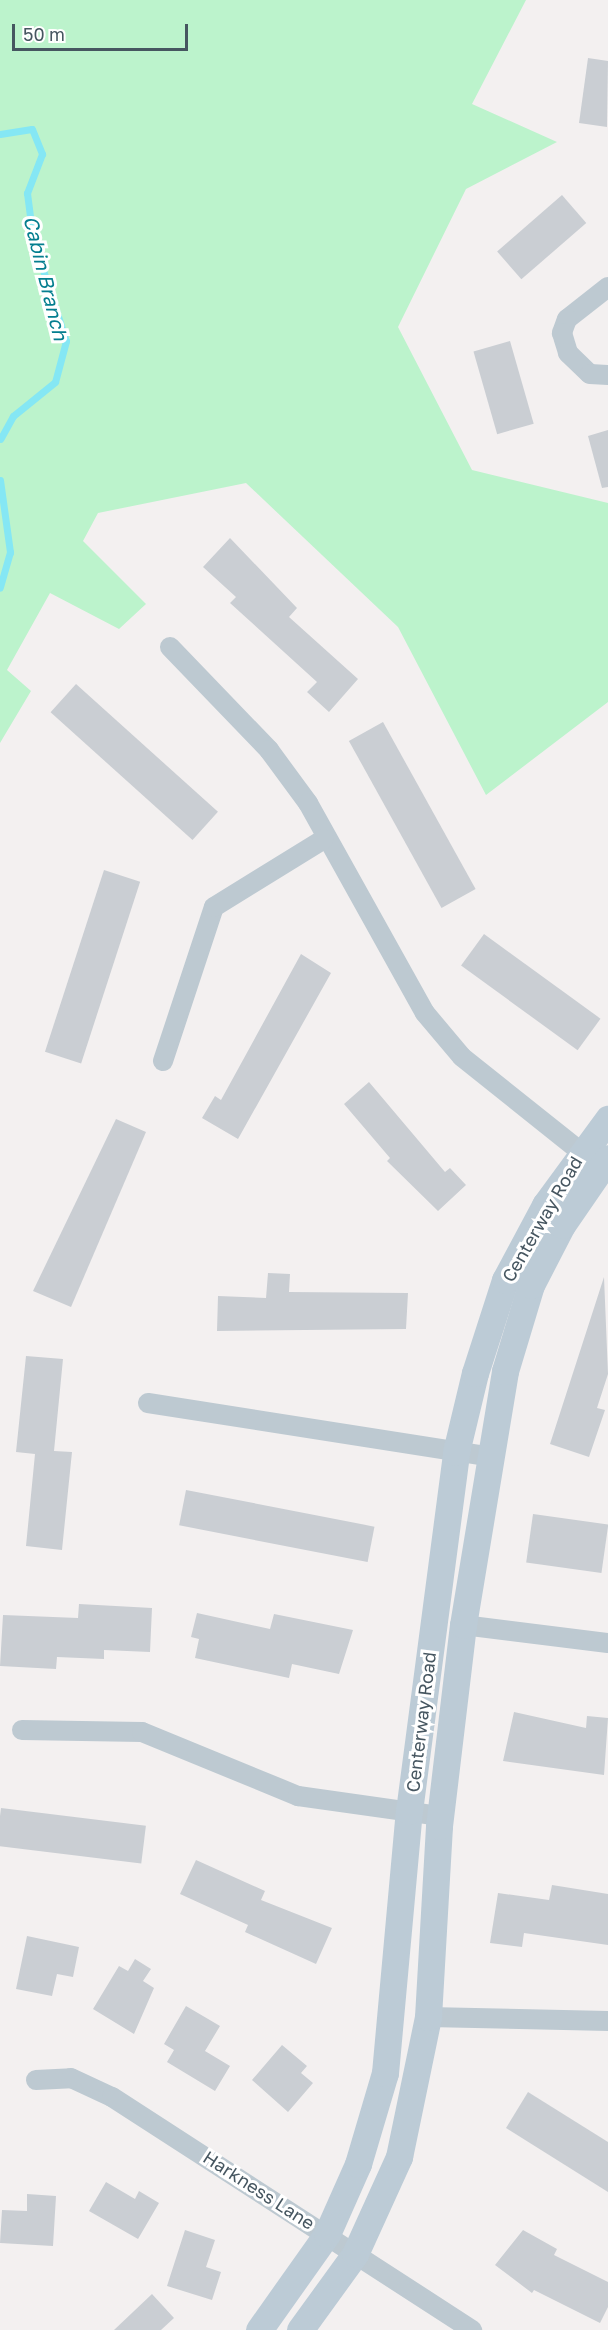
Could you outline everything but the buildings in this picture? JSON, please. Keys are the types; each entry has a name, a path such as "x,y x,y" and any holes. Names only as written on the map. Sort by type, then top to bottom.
{"street":[{"path":"608,287 567,319 562,333 568,353 590,374 608,375"},
{"path":"170,647 269,750 308,803 324,839 425,1013 462,1057 596,1159"},
{"path":"162,1061 214,907 324,839"},
{"name":"Centerway Road","path":"300,2330 355,2254 399,2157 428,2017 441,1816 463,1625 487,1456 505,1371 531,1285 596,1159 608,1119"},
{"name":"Centerway Road","path":"259,2330 327,2234 358,2164 385,2073 409,1811 456,1452 505,1280 596,1159"},
{"path":"148,1403 487,1456"},
{"path":"463,1625 608,1643"},
{"path":"21,1730 142,1732 298,1796 441,1816"},
{"path":"428,2017 608,2021"},
{"name":"Harkness Lane","path":"36,2080 71,2078 112,2097 327,2234 472,2330"}],"green space":[{"path":"0,0 526,0 472,104 557,142 466,189 398,327 472,470 608,503 608,702 486,795 398,627 246,483 98,513 83,541 146,604 119,629 50,593 7,670 31,691 0,743"}],"waterway":[{"name":"Cabin Branch","path":"0,134 32,129 42,154 27,193 33,239 66,341 55,382 13,416 0,439"},
{"name":"Cabin Branch","path":"0,480 10,552 0,588"}]}
